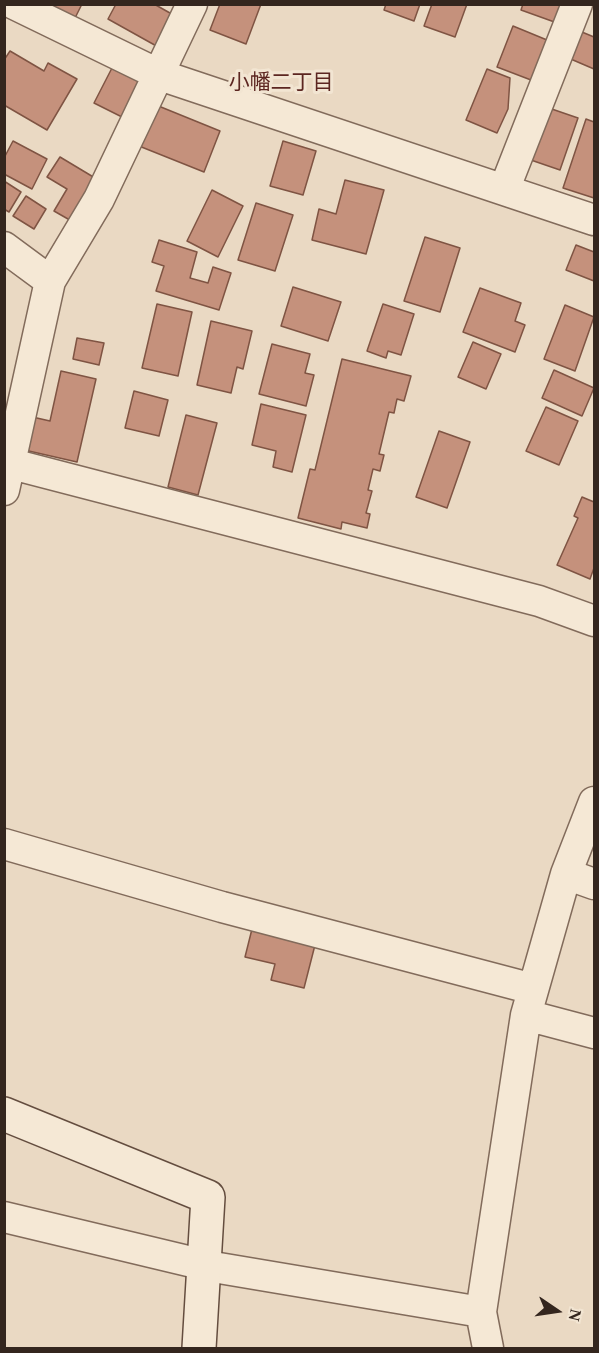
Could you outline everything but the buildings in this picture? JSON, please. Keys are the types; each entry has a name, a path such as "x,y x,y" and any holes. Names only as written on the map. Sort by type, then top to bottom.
{"street":[{"path":"14,4 160,75 594,220"},
{"path":"192,4 99,199 50,281 6,472 528,598 594,621"},
{"path":"504,190 578,4"},
{"path":"4,247 50,281"},
{"path":"488,1348 481,1312 530,1002 566,874 594,802"},
{"path":"4,844 222,907 530,1002 594,1033"},
{"path":"566,874 594,884"},
{"path":"4,1114 208,1197 199,1348"},
{"path":"4,1217 213,1267 481,1312"}],"district":[{"name":"小幡二丁目","path":"281,83"}]}
